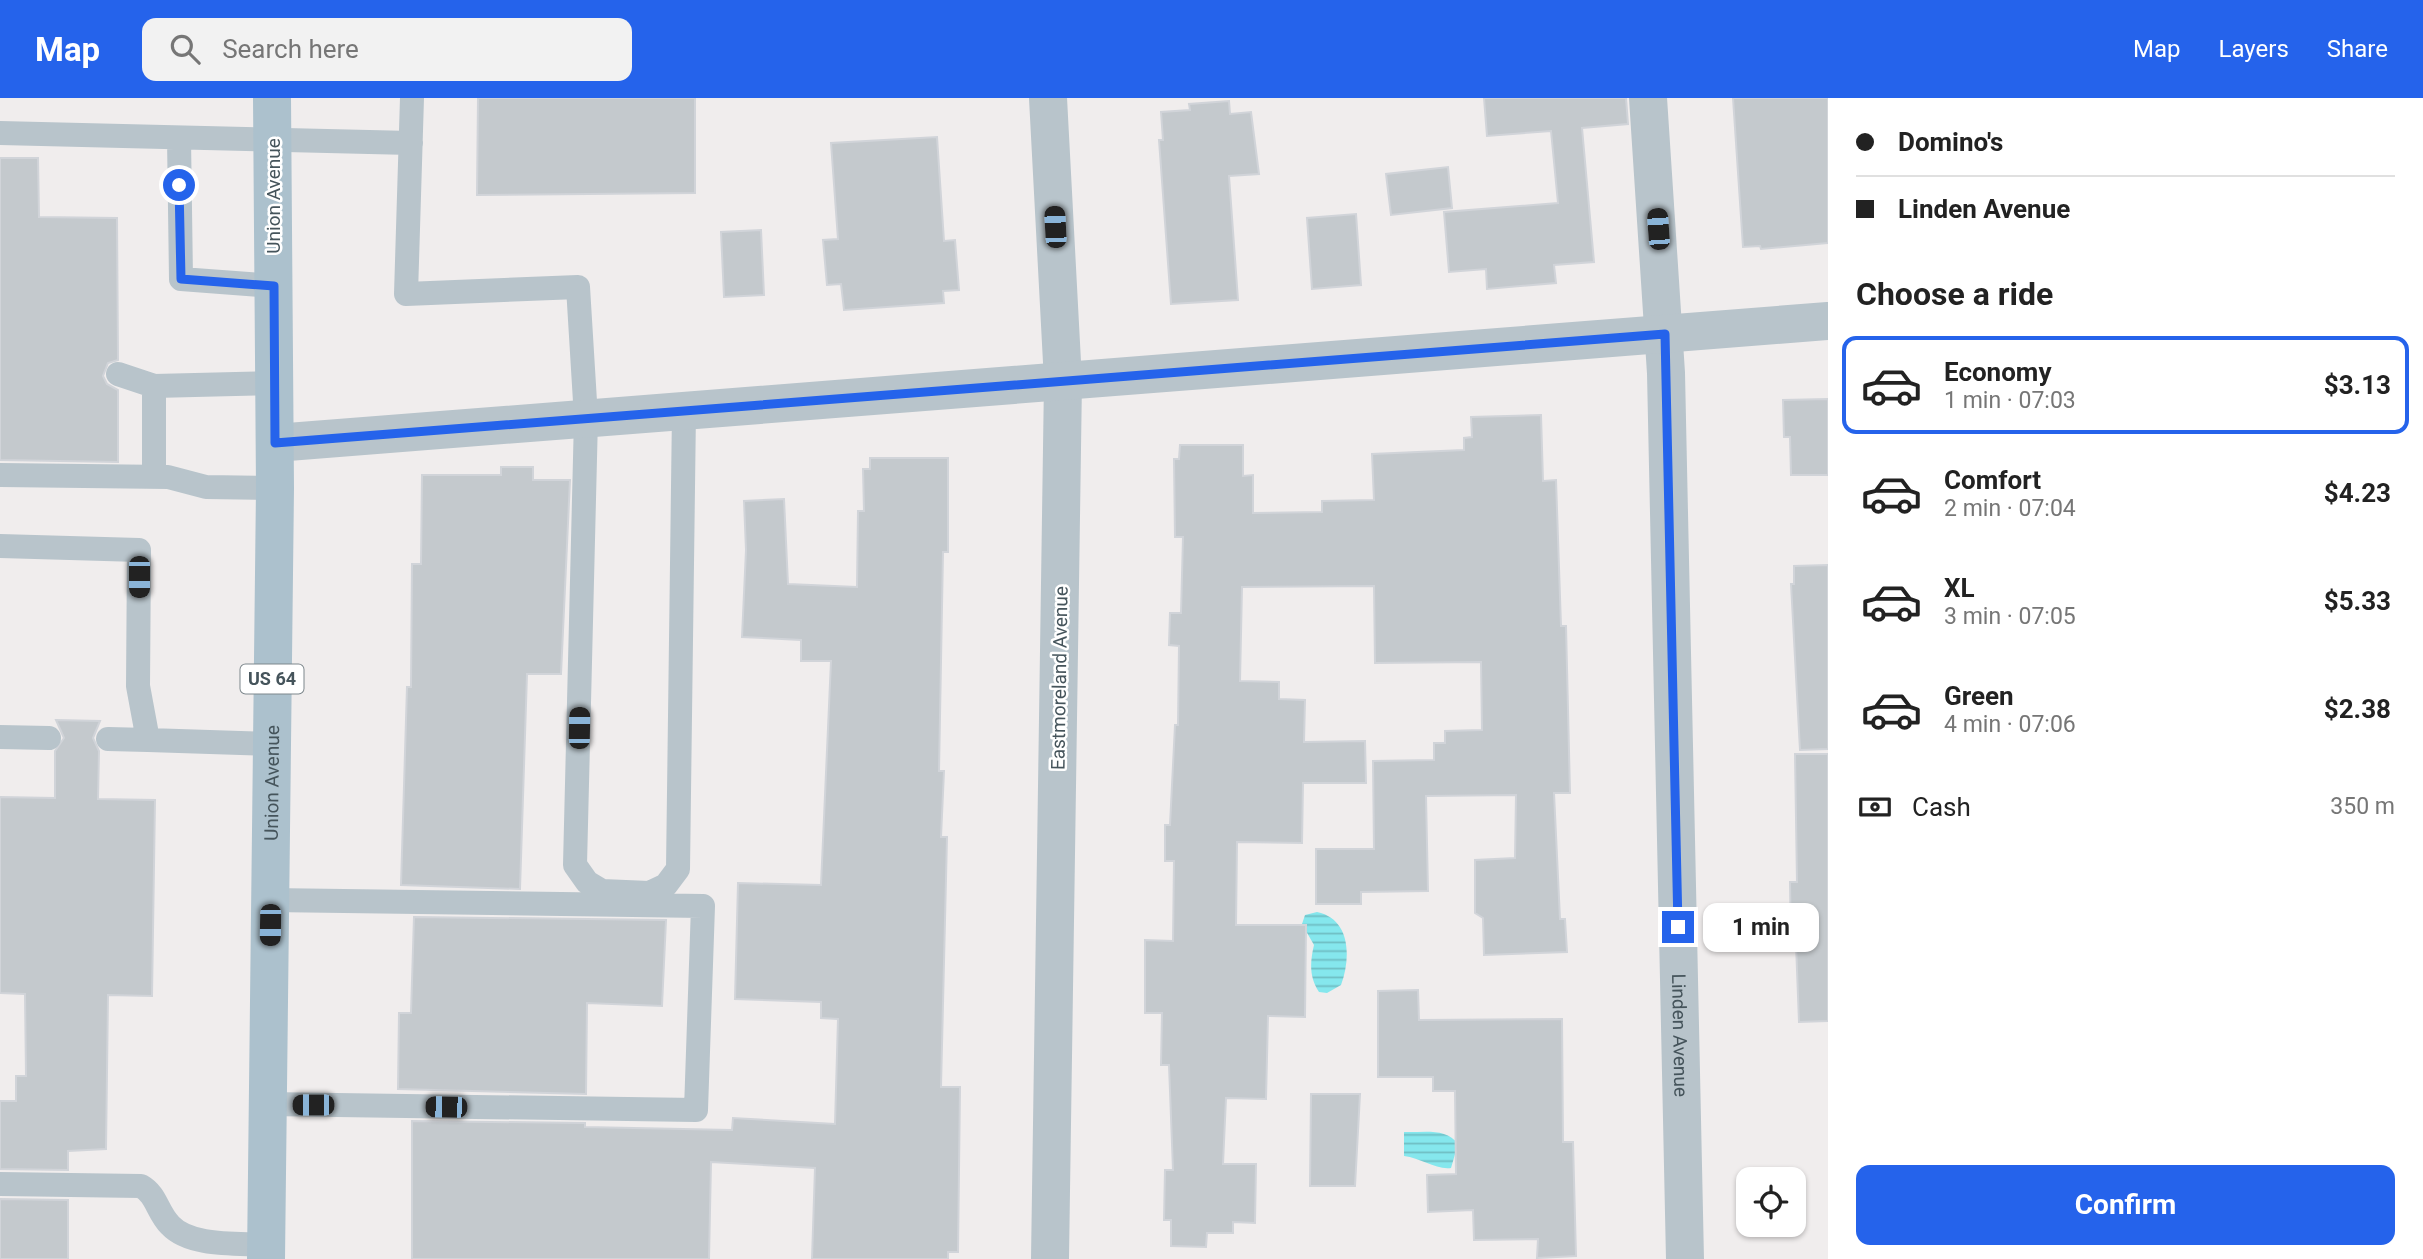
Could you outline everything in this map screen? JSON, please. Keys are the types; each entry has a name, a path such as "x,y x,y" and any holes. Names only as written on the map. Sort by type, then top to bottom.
{"main road":[{"name":"Union Avenue","path":"266,1252 275,488 272,98"}],"street":[{"name":"Eastmoreland Avenue","path":"1048,98 1063,381 1050,1259"},
{"name":"Linden Avenue","path":"1648,98 1665,334 1685,1259"},
{"path":"275,443 1828,321"}],"lane":[{"path":"412,98 407,294 578,287 586,418 575,865 587,882 602,891 649,894 666,885 678,869 684,411"},
{"path":"0,133 273,142 411,143"},
{"path":"179,138 181,279 274,286"},
{"path":"118,374 154,386 275,383"},
{"path":"154,386 154,477"},
{"path":"0,475 168,477 206,487 275,488"},
{"path":"0,545 139,550 138,685 148,740"},
{"path":"0,737 49,738"},
{"path":"108,739 271,744"},
{"path":"267,1104 696,1110 703,906 270,900"},
{"path":"0,1184 141,1186 151,1192 170,1226 189,1238 266,1252"}],"water":[{"path":"1317,912 1336,923 1346,941 1346,963 1341,985 1327,993 1319,992 1313,981 1311,963 1314,945 1302,924 1305,915"},
{"path":"1404,1132 1440,1133 1453,1139 1458,1144 1451,1168 1404,1156"}],"building":[{"path":"478,98 695,98 695,193 477,195"},
{"path":"1484,98 1626,98 1628,124 1582,128 1594,262 1554,265 1556,283 1487,289 1486,269 1449,272 1444,212 1558,203 1551,131 1487,136"},
{"path":"1733,98 1828,98 1828,243 1761,249 1760,246 1743,247"},
{"path":"1229,101 1230,114 1251,112 1259,174 1229,176 1238,300 1171,304 1159,140 1163,140 1161,112 1190,110 1189,104"},
{"path":"937,137 944,241 955,240 959,290 943,291 944,303 844,310 841,284 827,285 823,240 838,239 831,143"},
{"path":"0,158 38,158 39,217 117,218 118,360 108,363 103,376 107,384 118,390 118,462 0,460"},
{"path":"1448,167 1452,208 1391,215 1386,174"},
{"path":"1356,214 1361,285 1312,289 1307,218"},
{"path":"761,230 764,295 724,297 721,232"},
{"path":"1828,399 1828,475 1791,475 1790,437 1784,437 1783,400"},
{"path":"1541,415 1543,481 1556,480 1561,626 1566,626 1570,793 1554,793 1560,919 1565,919 1567,952 1484,955 1483,918 1475,913 1475,860 1515,858 1516,795 1426,796 1428,891 1361,892 1361,904 1316,904 1316,849 1374,849 1373,761 1434,760 1434,743 1445,743 1445,731 1482,730 1481,662 1375,663 1374,586 1242,587 1240,681 1279,682 1279,699 1305,700 1304,742 1365,741 1366,783 1303,783 1302,843 1237,842 1236,925 1306,925 1305,1017 1268,1016 1266,1099 1226,1098 1223,1164 1256,1164 1255,1223 1233,1222 1233,1233 1207,1233 1206,1247 1171,1246 1171,1220 1164,1220 1165,1170 1173,1170 1169,1065 1161,1065 1162,1013 1145,1013 1145,940 1173,941 1174,861 1165,861 1165,825 1170,825 1175,725 1178,725 1179,646 1169,645 1170,613 1181,613 1183,537 1175,537 1174,459 1179,459 1180,445 1243,445 1243,476 1253,475 1253,513 1322,512 1322,501 1374,500 1372,454 1464,450 1464,438 1472,437 1471,417"},
{"path":"870,458 948,458 948,552 943,552 939,771 944,771 941,837 947,837 941,1087 960,1087 958,1252 948,1252 948,1259 812,1259 815,1168 711,1162 709,1259 412,1259 412,1121 585,1123 585,1127 732,1130 733,1118 835,1124 838,1019 821,1018 821,1002 735,999 738,883 821,885 831,661 801,661 801,640 742,637 746,550 744,501 784,499 788,584 857,587 858,511 864,511 863,469 870,469"},
{"path":"501,467 533,467 533,480 570,480 561,674 527,674 520,889 401,885 407,687 411,687 412,564 421,564 422,475 501,475"},
{"path":"1828,565 1828,749 1800,750 1791,584 1794,584 1794,566"},
{"path":"56,720 100,721 93,738 99,751 98,799 155,800 152,996 108,995 106,1149 68,1151 68,1170 0,1169 0,1101 16,1101 16,1076 26,1076 25,994 0,993 0,797 55,798 55,751 64,738"},
{"path":"1795,754 1828,754 1828,1021 1799,1022 1796,944 1791,944 1790,882 1797,882"},
{"path":"414,917 666,920 662,1006 587,1003 586,1094 398,1089 399,1013 411,1013"},
{"path":"1418,990 1419,1020 1562,1019 1563,1142 1573,1142 1576,1256 1537,1258 1538,1239 1474,1240 1473,1210 1428,1212 1427,1175 1456,1174 1455,1091 1433,1091 1433,1077 1378,1077 1378,991"},
{"path":"1311,1094 1360,1094 1355,1186 1310,1186"},
{"path":"0,1199 68,1200 68,1259 0,1259"}],"route":[{"path":"179,185 181,279 274,286 275,443 1665,334 1678,927"}]}
